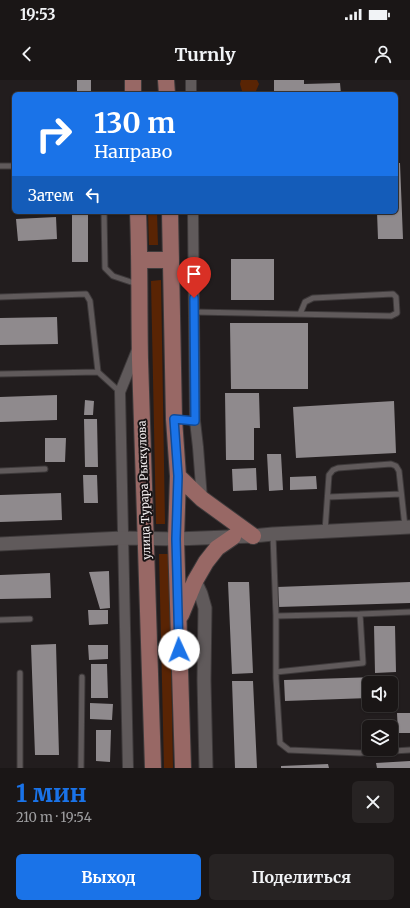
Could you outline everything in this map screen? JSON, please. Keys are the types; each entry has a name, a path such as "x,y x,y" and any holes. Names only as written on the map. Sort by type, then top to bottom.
{"main road":[{"path":"133,80 133,92"},
{"path":"166,80 167,92"},
{"name":"улица Турара Рыскулова","path":"138,214 145,538 153,768"},
{"path":"170,214 174,419 178,476 176,539 183,768"},
{"path":"140,260 171,260"},
{"path":"178,476 202,499 253,536"},
{"path":"179,620 195,581 206,562 217,548 233,537"}],"street":[{"path":"191,80 191,92"},
{"path":"193,214 195,421 202,499"},
{"path":"128,768 120,392 140,342"},
{"path":"0,544 123,538 176,539 233,537 408,527"},
{"path":"195,581 205,608 204,680 206,768"}],"lane":[{"path":"0,166 12,166"},
{"path":"104,214 105,268 113,276 140,284"},
{"path":"0,297 86,294 90,301 98,372 120,392"},
{"path":"194,312 391,316 397,313 396,297 393,294 313,298 305,302 300,314"},
{"path":"0,374 98,372"},
{"path":"174,419 195,421"},
{"path":"325,531 329,476 333,470 338,468 392,464 396,466 399,471 401,494 408,527"},
{"path":"0,471 45,470"},
{"path":"328,497 401,494"},
{"path":"273,534 276,616 276,672 280,743 289,750 360,753 410,750"},
{"path":"276,616 410,612"},
{"path":"276,672 363,663 360,614"},
{"path":"0,620 30,619"},
{"path":"20,673 20,768"},
{"path":"81,768 82,678"}],"shaded area":[{"path":"241,80 257,80 259,84 256,91 244,92 242,91 240,84"},
{"path":"148,214 157,214 158,245 149,245"},
{"path":"161,280 165,524 156,524 151,281"},
{"path":"159,554 169,554 173,768 164,768"}],"building":[{"path":"77,80 91,80 91,92 77,92"},
{"path":"274,80 304,80 304,84 340,83 341,92 274,92"},
{"path":"398,163 400,163 403,239 378,239 377,214 398,214"},
{"path":"72,214 88,214 88,262 72,262"},
{"path":"56,217 57,239 18,241 16,219"},
{"path":"231,259 274,259 274,300 231,300"},
{"path":"57,317 58,344 0,345 0,318"},
{"path":"230,323 308,323 308,389 231,389"},
{"path":"225,393 259,393 260,428 254,428 254,460 226,460"},
{"path":"57,395 57,420 0,422 0,397"},
{"path":"85,400 94,401 93,415 84,415"},
{"path":"394,401 396,453 296,458 293,407"},
{"path":"84,419 97,419 98,467 85,467"},
{"path":"45,438 66,438 65,462 45,462"},
{"path":"267,454 281,454 283,490 269,491"},
{"path":"256,468 257,490 233,491 232,469"},
{"path":"83,475 97,475 98,503 84,503"},
{"path":"316,476 317,489 290,490 290,477"},
{"path":"61,493 62,520 0,522 0,495"},
{"path":"109,571 110,608 100,609 89,572"},
{"path":"50,573 51,598 0,599 0,575"},
{"path":"228,582 249,582 253,673 232,674"},
{"path":"410,582 410,603 278,607 277,587"},
{"path":"88,610 108,610 108,624 89,625"},
{"path":"374,626 395,626 396,672 375,673"},
{"path":"56,644 59,755 35,755 31,645"},
{"path":"88,645 108,645 108,659 89,660"},
{"path":"91,664 107,664 108,698 91,698"},
{"path":"362,677 362,698 285,701 284,680"},
{"path":"232,681 253,681 257,768 235,768"},
{"path":"90,703 113,704 112,720 90,719"},
{"path":"397,713 410,713 410,733 398,733"},
{"path":"96,730 111,730 110,762 96,761"},
{"path":"410,761 410,768 377,768 376,763"},
{"path":"328,764 329,768 281,768 281,766"}],"route":[{"path":"179,650 176,539 178,476 174,419 195,421 194,298"}]}
